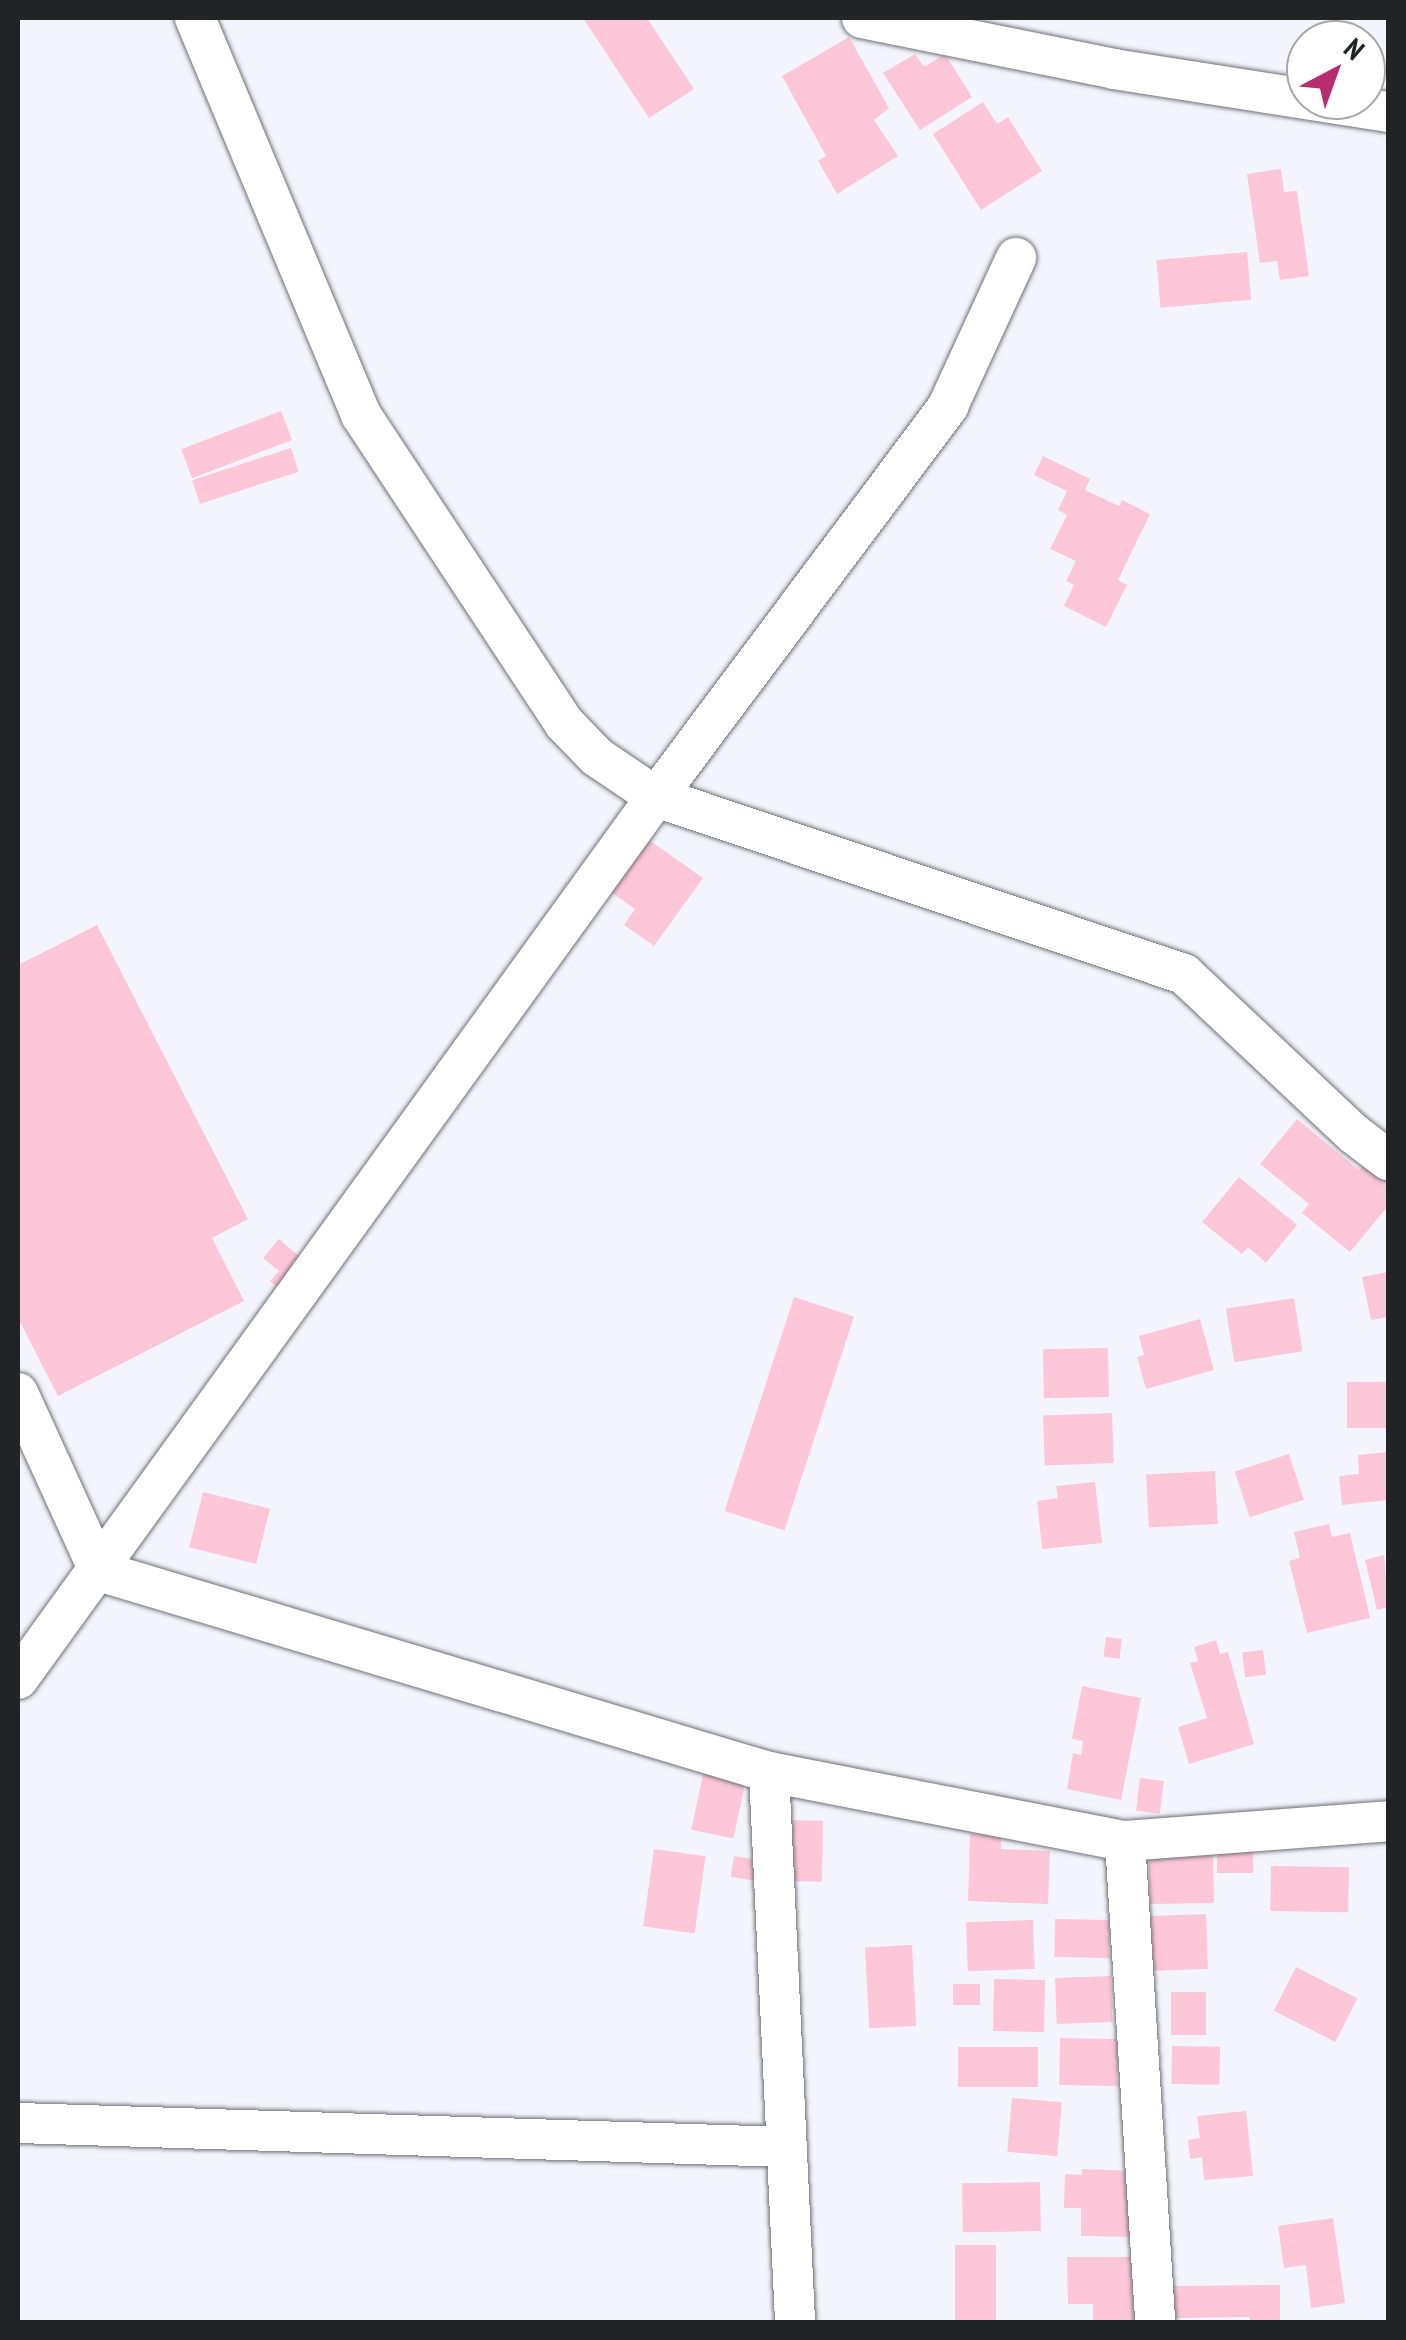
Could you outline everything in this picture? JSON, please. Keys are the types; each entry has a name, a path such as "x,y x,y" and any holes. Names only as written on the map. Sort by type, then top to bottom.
{"street":[{"path":"195,18 361,415 564,723 596,757 656,797 1184,974 1354,1134 1388,1160"},
{"path":"862,18 1114,69 1388,112"},
{"path":"18,1679 656,797 948,406 1016,258"},
{"path":"18,1393 99,1571 769,1772 1125,1841 1388,1821"},
{"path":"769,1772 795,2322"},
{"path":"1125,1841 1155,2322"},
{"path":"18,2123 787,2147"}],"building":[{"path":"583,18 647,18 694,89 649,118"},
{"path":"849,37 889,108 874,120 898,156 837,194 818,161 826,156 782,76"},
{"path":"915,54 924,67 945,54 972,97 920,130 883,73"},
{"path":"983,102 997,124 1008,117 1042,171 981,210 933,134"},
{"path":"1281,169 1284,192 1297,191 1309,276 1280,280 1277,261 1260,263 1247,174"},
{"path":"1247,252 1251,300 1161,308 1156,260"},
{"path":"281,411 292,440 192,478 181,449"},
{"path":"291,448 299,472 200,504 192,480"},
{"path":"1043,456 1090,479 1085,490 1119,506 1122,500 1150,514 1118,580 1127,585 1106,627 1064,606 1074,585 1066,581 1076,561 1050,549 1067,515 1058,510 1067,491 1034,475"},
{"path":"649,840 703,878 654,946 624,925 635,909 611,892"},
{"path":"97,925 248,1219 212,1238 244,1301 58,1396 18,1318 18,965"},
{"path":"1297,1119 1359,1170 1368,1161 1388,1178 1388,1206 1350,1252 1302,1213 1309,1204 1260,1164"},
{"path":"1239,1177 1297,1225 1266,1263 1248,1247 1242,1254 1202,1222"},
{"path":"279,1239 308,1264 284,1293 270,1281 279,1271 263,1258"},
{"path":"1388,1272 1388,1317 1371,1320 1362,1277"},
{"path":"794,1297 854,1316 784,1530 724,1511"},
{"path":"1294,1298 1302,1351 1234,1362 1226,1309"},
{"path":"1200,1319 1214,1370 1146,1389 1137,1357 1144,1355 1139,1336"},
{"path":"1108,1348 1109,1397 1044,1398 1043,1349"},
{"path":"1347,1382 1388,1382 1388,1428 1347,1428"},
{"path":"1112,1413 1114,1463 1045,1465 1043,1415"},
{"path":"1388,1452 1388,1500 1342,1505 1339,1476 1359,1474 1358,1455"},
{"path":"1289,1454 1304,1500 1250,1517 1235,1472"},
{"path":"1215,1471 1218,1524 1149,1528 1146,1475"},
{"path":"1095,1482 1102,1543 1042,1549 1037,1501 1058,1498 1056,1486"},
{"path":"203,1492 270,1509 256,1564 189,1547"},
{"path":"1329,1524 1332,1537 1350,1533 1370,1618 1307,1633 1289,1561 1300,1558 1294,1532"},
{"path":"1384,1555 1388,1607 1377,1610 1365,1560"},
{"path":"1106,1637 1122,1639 1119,1659 1104,1657"},
{"path":"1216,1640 1220,1654 1228,1652 1254,1744 1189,1764 1178,1727 1207,1718 1190,1663 1198,1661 1194,1647"},
{"path":"1263,1650 1266,1675 1245,1677 1242,1653"},
{"path":"1082,1686 1141,1698 1121,1800 1067,1789 1073,1753 1081,1755 1083,1741 1072,1739"},
{"path":"704,1770 746,1779 733,1839 691,1830"},
{"path":"1140,1778 1164,1781 1160,1814 1136,1811"},
{"path":"783,1820 823,1821 822,1882 782,1881"},
{"path":"970,1834 1001,1835 1001,1849 1050,1851 1048,1904 968,1901"},
{"path":"1217,1844 1253,1844 1253,1873 1217,1873"},
{"path":"654,1849 705,1856 695,1933 643,1926"},
{"path":"1213,1850 1214,1903 1150,1904 1149,1851"},
{"path":"734,1856 759,1860 755,1881 731,1877"},
{"path":"1271,1866 1349,1867 1348,1912 1270,1911"},
{"path":"1206,1914 1208,1969 1152,1971 1150,1916"},
{"path":"1055,1919 1110,1920 1109,1958 1054,1957"},
{"path":"1033,1920 1035,1969 968,1971 966,1922"},
{"path":"912,1945 916,2026 869,2028 865,1947"},
{"path":"1296,1967 1357,1998 1335,2042 1274,2011"},
{"path":"1111,1976 1113,2022 1057,2024 1055,1978"},
{"path":"994,1979 1045,1980 1044,2032 993,2031"},
{"path":"953,1984 980,1984 980,2005 953,2005"},
{"path":"1171,1992 1206,1992 1206,2035 1171,2035"},
{"path":"1060,2038 1118,2039 1117,2086 1059,2085"},
{"path":"1172,2046 1220,2047 1219,2085 1171,2084"},
{"path":"958,2047 1038,2047 1038,2087 958,2087"},
{"path":"1012,2098 1062,2102 1057,2156 1007,2152"},
{"path":"1246,2111 1253,2176 1204,2180 1202,2157 1190,2159 1188,2140 1200,2138 1197,2116"},
{"path":"1082,2169 1137,2171 1135,2237 1081,2236 1081,2208 1064,2208 1065,2174 1082,2175"},
{"path":"1040,2182 1041,2231 963,2232 962,2183"},
{"path":"1333,2218 1345,2303 1311,2308 1306,2265 1284,2268 1278,2226"},
{"path":"955,2245 996,2245 996,2322 955,2322"},
{"path":"1067,2257 1143,2257 1144,2322 1093,2322 1093,2304 1068,2304"},
{"path":"1280,2285 1280,2322 1250,2322 1250,2317 1173,2318 1172,2286"}]}
